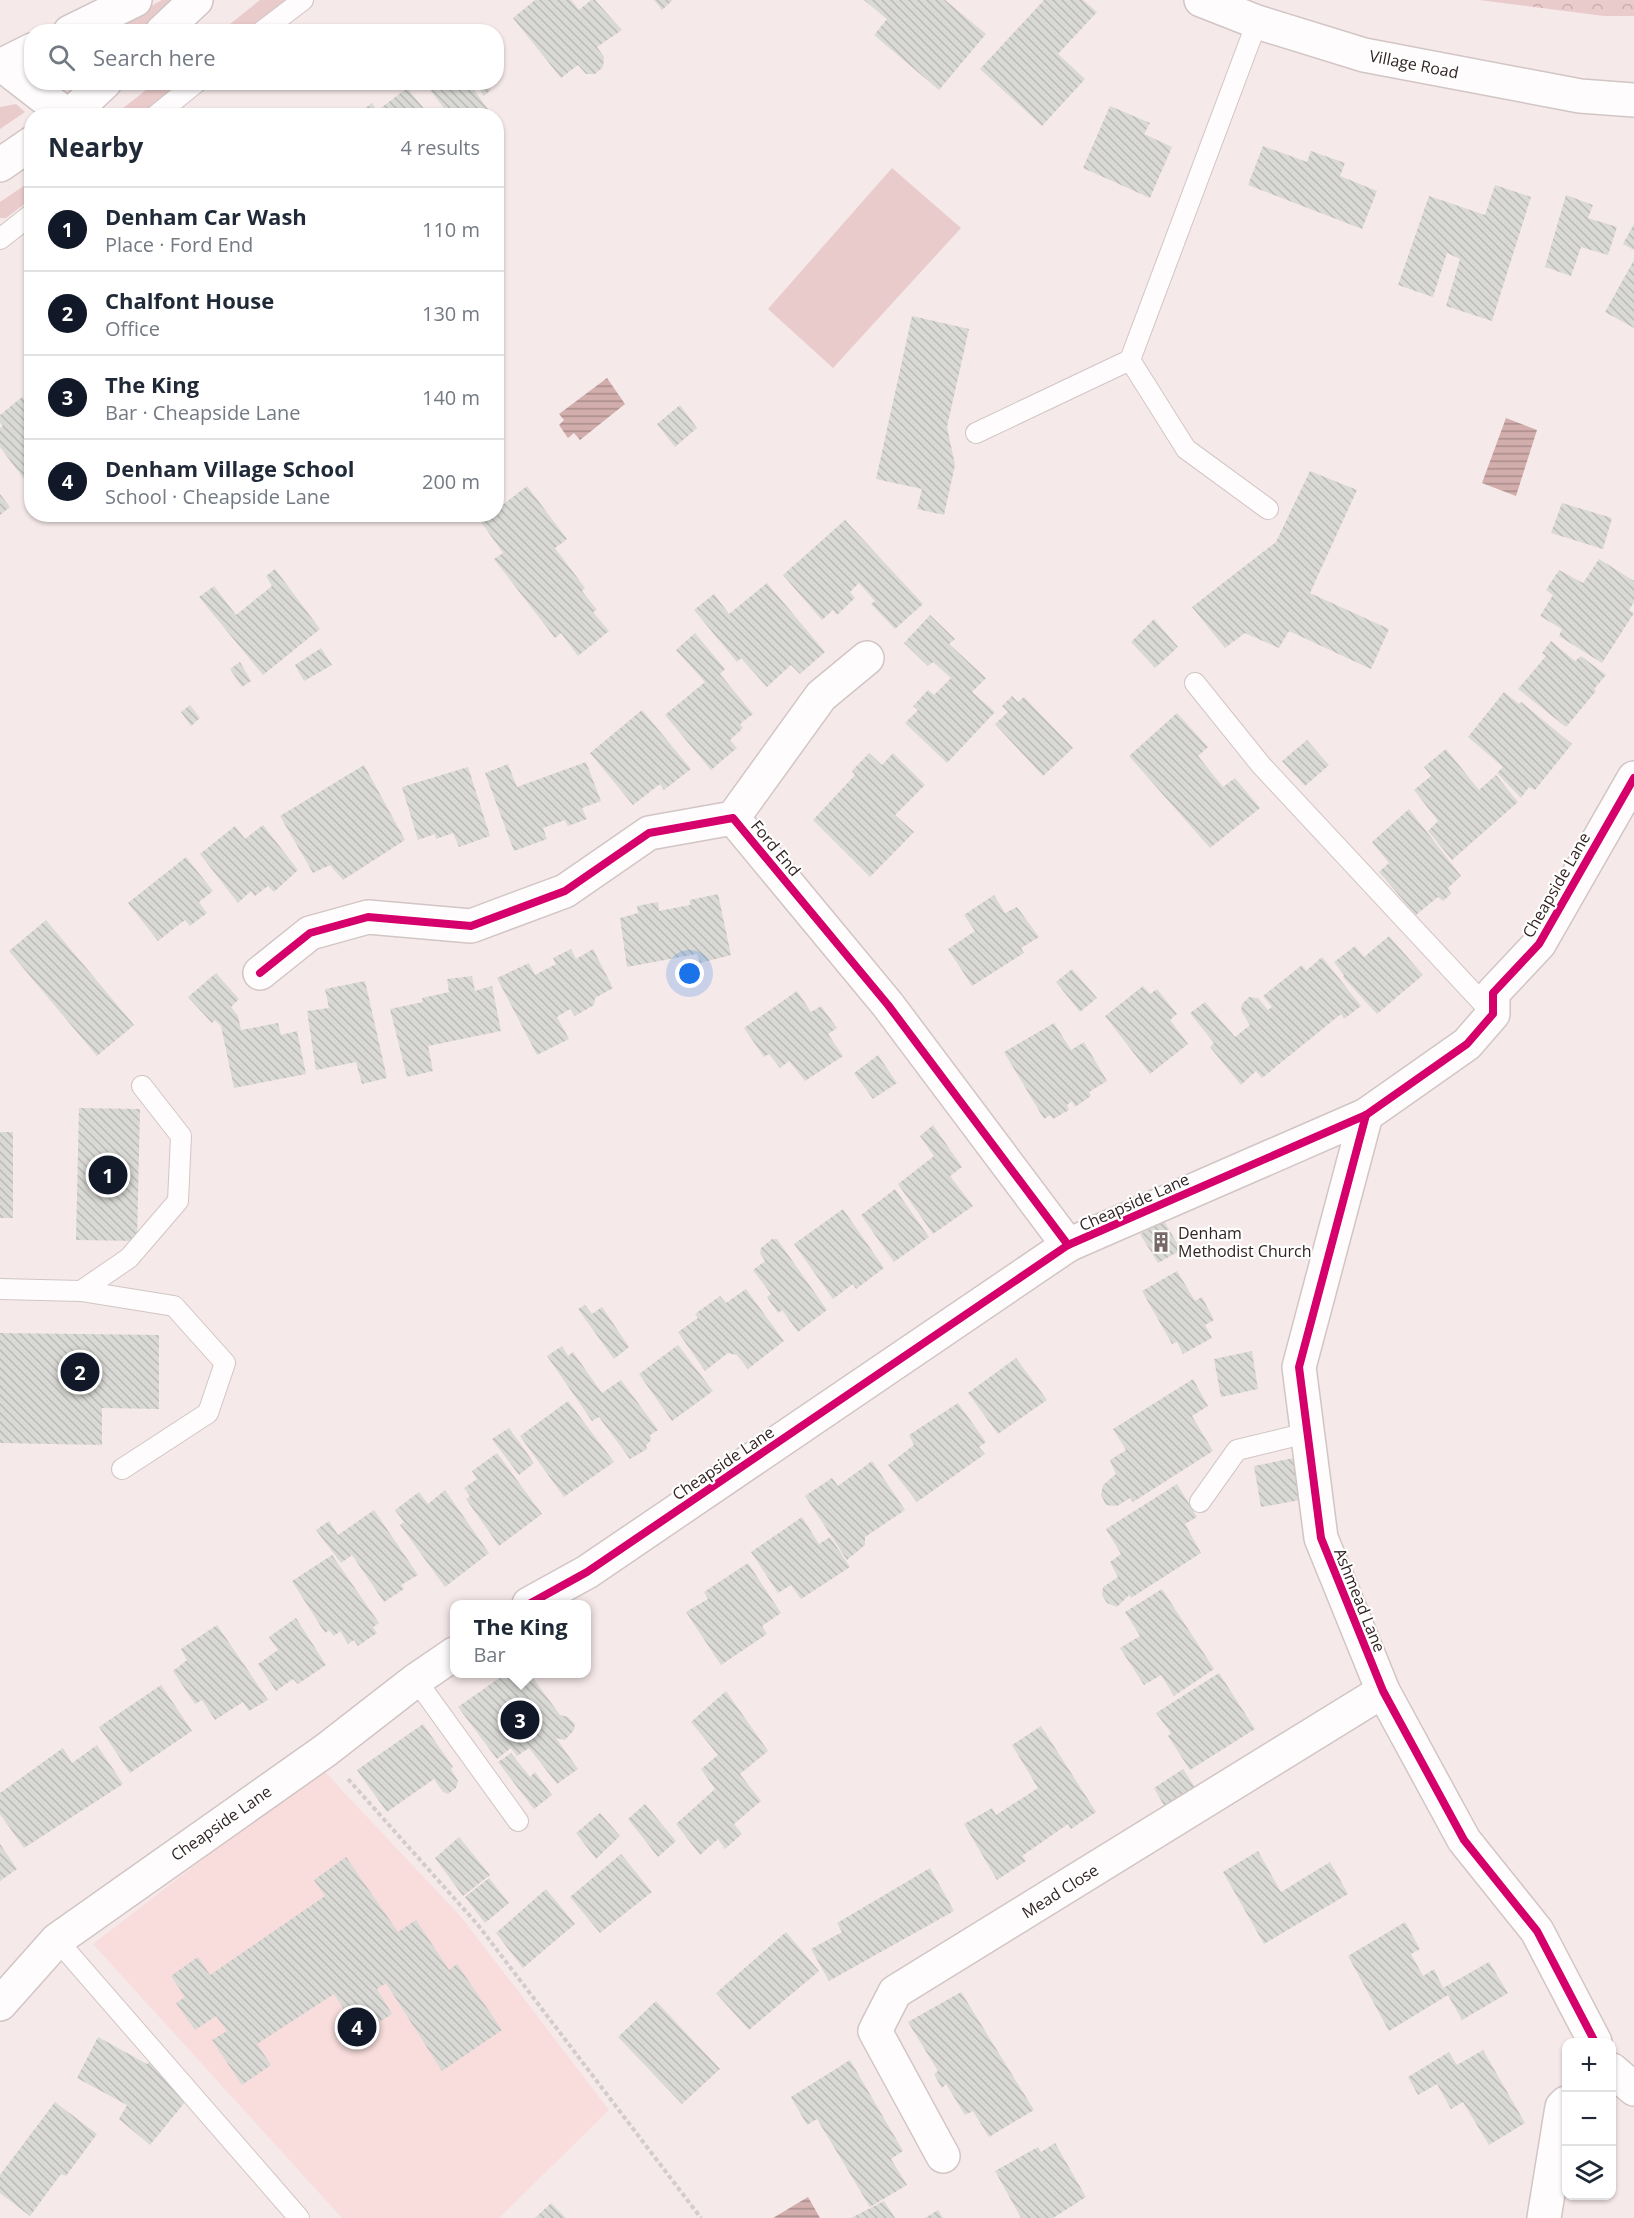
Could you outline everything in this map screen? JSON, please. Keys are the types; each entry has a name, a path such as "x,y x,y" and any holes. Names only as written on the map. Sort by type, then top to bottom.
{"street":[{"path":"86,24 135,0"},
{"path":"170,24 196,0"},
{"name":"Village Road","path":"1201,0 1257,22 1364,55 1580,96 1634,100"},
{"path":"24,54 1,65 24,83"},
{"path":"34,90 57,108"},
{"path":"77,108 96,90"},
{"path":"0,165 24,148"},
{"name":"Ford End","path":"260,973 310,933 368,917 471,926 565,891 649,833 733,818 821,696 867,658"},
{"name":"Cheapside Lane","path":"538,1600 587,1572 1068,1245 1366,1115 1467,1044 1493,1014 1493,993 1539,944 1634,778"},
{"name":"Ford End","path":"733,818 888,1005 1068,1245"},
{"name":"Ashmead Lane","path":"1366,1115 1299,1366 1321,1538 1383,1691 1464,1840 1537,1931 1592,2038"},
{"name":"Cheapside Lane","path":"0,2004 57,1940 326,1750 416,1680 450,1657"},
{"name":"Mead Close","path":"943,2156 874,2031 895,1992 1383,1691"},
{"path":"1616,2074 1634,2089"},
{"path":"1544,2218 1562,2108"}],"lane":[{"path":"272,24 303,0"},
{"path":"976,433 1130,360 1257,22"},
{"path":"165,108 187,90"},
{"path":"0,239 24,220"},
{"path":"1130,360 1186,449 1268,509"},
{"path":"1195,683 1261,765 1493,1014"},
{"path":"81,1291 129,1258 178,1201 181,1136 142,1086"},
{"path":"0,1289 81,1291 174,1306 225,1363 208,1413 122,1469"},
{"path":"1200,1502 1237,1450 1307,1433"},
{"path":"416,1680 518,1821"},
{"path":"57,1940 299,2218"}],"path":[{"path":"326,1750 344,1774 478,1924 701,2218"}],"shaded area":[{"path":"607,378 625,404 580,440 574,433 568,438 559,425 564,420 559,414"},
{"path":"1506,418 1537,430 1516,496 1482,483"},
{"path":"324,1771 462,1918 609,2110 499,2218 342,2218 93,1944 281,1799"},
{"path":"808,2197 820,2218 773,2218"}],"green space":[{"path":"162,0 181,0 152,24 118,24"},
{"path":"260,0 287,0 256,24 230,24"},
{"path":"1479,0 1634,0 1634,16 1604,16"},
{"path":"146,90 173,90 149,108 123,108"},
{"path":"16,104 24,113 0,129 0,107"},
{"path":"892,168 961,228 833,368 768,309"},
{"path":"24,186 24,204 6,218 0,218 0,202"}],"building":[{"path":"535,0 571,0 579,10 591,0 595,0 622,30 597,47 604,57 603,67 595,74 586,74 578,65 561,78 513,18"},
{"path":"654,0 673,0 662,10"},
{"path":"864,0 945,0 986,34 939,90 874,35 887,19"},
{"path":"1044,0 1083,0 1097,12 1058,54 1085,79 1042,126 980,69"},
{"path":"404,90 409,90 423,108 381,108"},
{"path":"430,90 474,90 487,108 444,108"},
{"path":"480,90 491,90 484,96"},
{"path":"372,103 375,108 365,108"},
{"path":"1110,106 1150,123 1144,134 1172,147 1150,198 1083,168"},
{"path":"1263,146 1307,162 1311,151 1345,163 1340,176 1377,191 1362,229 1248,185"},
{"path":"1495,185 1531,197 1492,321 1446,306 1460,259 1447,253 1433,297 1398,285 1429,196 1485,215"},
{"path":"1566,195 1593,205 1588,218 1617,227 1608,255 1581,247 1571,276 1545,267"},
{"path":"1634,224 1634,250 1623,244"},
{"path":"1634,260 1634,328 1605,312"},
{"path":"912,316 969,329 947,427 955,465 944,515 917,509 922,489 876,479"},
{"path":"22,397 24,399 24,479 0,447 0,428 3,426 0,422 0,415"},
{"path":"680,405 697,428 675,447 657,424"},
{"path":"1310,471 1357,490 1310,593 1389,629 1371,669 1289,631 1279,648 1245,633 1225,648 1192,607 1276,542"},
{"path":"527,486 567,539 555,548 585,588 582,591 597,610 593,612 609,631 578,656 561,633 555,638 494,559 503,553 481,522 504,522 504,504"},
{"path":"0,494 10,507 0,515"},
{"path":"1562,503 1612,518 1603,549 1551,533"},
{"path":"845,520 923,604 895,629 871,604 875,601 859,583 850,592 855,598 837,615 833,610 822,620 783,575"},
{"path":"1599,559 1634,581 1634,602 1629,610 1634,613 1602,663 1559,636 1562,629 1540,616 1553,595 1546,590 1559,570 1583,583"},
{"path":"275,569 320,629 263,675 199,597 214,586 236,615 272,586 266,576"},
{"path":"767,583 825,652 800,674 791,665 767,687 741,658 737,662 694,610 714,594 729,614"},
{"path":"930,615 955,639 949,644 986,678 972,692 995,712 947,763 905,723 918,710 913,706 928,690 934,695 951,678 933,662 928,666 904,643"},
{"path":"1154,619 1178,647 1155,668 1131,642"},
{"path":"695,633 725,669 720,674 753,714 740,724 743,728 730,740 737,748 711,770 665,715 705,682 676,650"},
{"path":"1551,641 1575,661 1581,656 1606,675 1594,689 1596,691 1566,727 1518,689 1546,656 1542,653"},
{"path":"321,648 332,665 304,681 295,665"},
{"path":"240,662 251,681 242,687 230,669"},
{"path":"1504,692 1519,704 1521,702 1572,744 1535,790 1529,787 1521,798 1497,773 1503,767 1468,737"},
{"path":"1012,696 1018,702 1024,697 1073,748 1043,776 995,724 1008,712 1002,706"},
{"path":"190,705 200,718 191,726 181,712"},
{"path":"642,710 691,769 664,790 660,784 633,805 590,753"},
{"path":"1177,713 1208,747 1198,756 1223,787 1235,778 1260,808 1210,848 1129,756"},
{"path":"1307,740 1329,765 1305,786 1282,761"},
{"path":"1446,749 1479,790 1496,775 1518,802 1452,860 1428,831 1438,821 1414,790 1431,776 1424,767"},
{"path":"869,753 882,765 893,753 925,785 895,815 914,832 870,877 813,820 855,775 852,771"},
{"path":"586,762 601,801 582,808 587,819 568,826 565,820 543,828 547,839 514,851 485,773 508,764 517,787"},
{"path":"364,765 405,840 343,880 330,865 313,873 280,816"},
{"path":"468,767 490,836 459,847 453,833 436,839 435,834 418,840 402,787"},
{"path":"1409,809 1461,876 1448,888 1451,894 1443,901 1438,897 1416,915 1379,872 1389,863 1372,842"},
{"path":"263,825 298,870 274,892 268,886 255,896 251,891 238,903 200,854 235,826 245,839"},
{"path":"186,857 213,891 199,902 207,913 190,926 185,920 158,941 128,903"},
{"path":"718,894 731,955 700,963 697,954 627,967 620,918 638,913 637,906 658,902 659,911 690,905 690,900"},
{"path":"994,895 1005,913 1017,907 1039,937 1021,948 1024,953 972,986 948,949 975,931 964,915"},
{"path":"46,920 134,1025 97,1056 9,951"},
{"path":"1389,936 1423,975 1377,1014 1343,977 1344,975 1334,962 1355,946 1364,957"},
{"path":"571,949 576,959 593,949 613,988 595,998 594,1005 575,1016 570,1009 557,1017 569,1039 537,1055 497,978 529,963 535,975 556,964 553,958"},
{"path":"1322,957 1361,1006 1344,1019 1341,1014 1262,1078 1256,1071 1241,1085 1210,1047 1214,1043 1190,1013 1205,1002 1235,1037 1250,1025 1241,1011 1242,1004 1249,997 1258,998 1268,1010 1272,1007 1263,996 1302,965 1306,971"},
{"path":"1072,969 1097,998 1080,1012 1056,982"},
{"path":"216,973 239,999 231,1007 238,1016 241,1030 278,1023 281,1035 297,1031 306,1074 234,1088 221,1026 215,1020 212,1023 188,997"},
{"path":"472,976 475,991 492,986 501,1031 428,1046 433,1071 407,1077 390,1009 423,1002 422,998 449,992 447,979"},
{"path":"365,981 387,1078 362,1084 356,1062 316,1070 307,1011 329,1008 325,989"},
{"path":"1143,986 1150,994 1157,989 1177,1014 1170,1020 1188,1044 1150,1074 1105,1016"},
{"path":"797,991 811,1012 821,1006 837,1028 828,1034 843,1056 805,1081 789,1061 780,1068 769,1054 764,1057 744,1028"},
{"path":"1054,1023 1071,1050 1084,1042 1107,1081 1089,1092 1091,1096 1075,1107 1072,1101 1067,1105 1069,1110 1053,1119 1050,1115 1044,1119 1004,1052"},
{"path":"878,1055 897,1083 873,1099 854,1073"},
{"path":"79,1108 140,1109 137,1241 76,1240"},
{"path":"933,1125 962,1167 950,1176 973,1206 933,1234 898,1184 934,1156 920,1136"},
{"path":"0,1132 13,1132 13,1218 0,1218"},
{"path":"895,1189 929,1237 894,1262 861,1215"},
{"path":"843,1209 884,1268 856,1289 853,1284 833,1299 794,1244"},
{"name":"Denham Methodist Church","path":"1164,1221 1181,1250 1158,1263 1140,1234"},
{"path":"772,1239 777,1239 827,1310 798,1332 782,1310 778,1313 767,1297 771,1294 753,1270 765,1261 760,1253 761,1248"},
{"path":"1177,1271 1195,1301 1202,1297 1214,1320 1205,1325 1212,1338 1183,1354 1177,1342 1172,1344 1142,1291"},
{"path":"746,1289 784,1341 748,1369 737,1355 728,1353 705,1371 678,1332 698,1318 695,1314 720,1296 726,1303"},
{"path":"585,1305 592,1314 602,1307 629,1347 614,1359 578,1309"},
{"path":"0,1333 159,1335 159,1409 102,1408 102,1445 0,1443"},
{"path":"678,1345 713,1391 672,1421 639,1374"},
{"path":"562,1346 568,1356 573,1352 602,1393 621,1380 658,1430 650,1435 651,1440 646,1445 647,1449 630,1459 599,1417 592,1421 547,1356"},
{"path":"1252,1351 1258,1389 1221,1397 1214,1359"},
{"path":"1016,1358 1047,1400 998,1434 968,1393"},
{"path":"1193,1379 1208,1406 1192,1416 1213,1451 1133,1502 1130,1498 1117,1506 1106,1505 1101,1495 1103,1485 1116,1474 1110,1460 1126,1450 1113,1429"},
{"path":"568,1401 614,1462 564,1497 520,1436"},
{"path":"958,1403 986,1442 979,1447 985,1454 917,1502 888,1465 914,1445 909,1435"},
{"path":"509,1428 534,1463 519,1475 492,1439"},
{"path":"497,1453 542,1514 499,1546 466,1499 470,1496 464,1488 477,1479 472,1471"},
{"path":"1294,1458 1300,1500 1261,1507 1254,1466"},
{"path":"872,1461 905,1510 865,1537 865,1545 847,1560 805,1496 832,1478 838,1486"},
{"path":"1177,1484 1197,1517 1185,1524 1201,1553 1131,1598 1129,1595 1117,1607 1107,1603 1102,1595 1103,1587 1118,1577 1110,1562 1121,1554 1106,1529"},
{"path":"445,1490 489,1553 445,1587 400,1525 404,1522 395,1510 419,1492 428,1504"},
{"path":"374,1510 418,1575 401,1585 404,1589 384,1602 352,1555 341,1563 316,1530 329,1521 338,1535"},
{"path":"802,1517 819,1544 830,1537 850,1567 801,1599 791,1585 778,1593 751,1552"},
{"path":"332,1555 379,1623 373,1627 377,1633 358,1646 354,1640 348,1644 340,1631 334,1636 329,1630 325,1633 292,1581"},
{"path":"748,1563 781,1613 762,1626 767,1634 721,1665 686,1612 708,1599 704,1592"},
{"path":"1162,1589 1214,1669 1174,1696 1161,1675 1144,1685 1120,1648 1140,1636 1125,1612"},
{"path":"296,1618 326,1665 298,1684 293,1679 276,1691 258,1664 278,1650 269,1637"},
{"path":"217,1625 268,1700 249,1711 243,1702 215,1720 202,1700 195,1704 173,1671 187,1660 181,1649"},
{"path":"1219,1673 1255,1729 1190,1770 1168,1736 1171,1733 1156,1713"},
{"path":"499,1678 533,1678 560,1715 568,1717 575,1724 574,1730 565,1740 556,1738 578,1769 557,1784 529,1748 517,1756 511,1748 497,1759 458,1707"},
{"path":"161,1685 192,1731 130,1773 99,1727"},
{"path":"726,1691 768,1751 740,1774 761,1801 734,1824 742,1834 725,1849 718,1839 700,1855 676,1824 715,1789 701,1769 718,1755 691,1722"},
{"path":"423,1724 453,1767 451,1769 458,1781 456,1788 448,1794 443,1792 434,1779 387,1812 357,1770"},
{"path":"1041,1726 1096,1812 1071,1829 1068,1824 1022,1856 1026,1861 997,1880 964,1824 992,1808 996,1815 1038,1788 1012,1745"},
{"path":"97,1745 123,1784 24,1848 0,1814 0,1793 63,1748 72,1763"},
{"path":"511,1753 530,1777 535,1772 552,1795 534,1809 498,1762"},
{"path":"1183,1769 1200,1795 1170,1816 1154,1788"},
{"path":"645,1804 676,1841 658,1857 628,1819"},
{"path":"600,1813 620,1836 596,1859 576,1833"},
{"path":"459,1837 490,1875 463,1896 435,1858"},
{"path":"0,1844 17,1869 0,1881"},
{"path":"1258,1851 1281,1892 1330,1862 1348,1894 1264,1944 1223,1872"},
{"path":"621,1854 652,1892 600,1933 570,1897"},
{"path":"346,1857 398,1932 416,1920 449,1970 457,1964 502,2030 442,2071 386,1983 377,1989 392,2014 360,2034 334,1994 257,2044 271,2065 242,2085 212,2040 227,2031 216,2016 195,2030 176,2003 185,1997 171,1976 198,1957 210,1975 325,1896 314,1880"},
{"path":"930,1868 954,1911 829,1981 811,1949 842,1932 837,1923"},
{"path":"489,1878 509,1903 485,1923 465,1897"},
{"path":"546,1889 575,1924 523,1968 496,1933"},
{"path":"1405,1922 1420,1949 1411,1954 1423,1976 1434,1969 1443,1988 1489,1962 1508,1993 1462,2020 1448,1995 1389,2031 1348,1956"},
{"path":"786,1932 819,1971 749,2030 716,1993"},
{"path":"961,1992 1034,2110 989,2137 973,2111 965,2115 946,2084 942,2088 934,2074 938,2071 908,2022"},
{"path":"656,2001 720,2069 682,2104 618,2037"},
{"path":"98,2037 147,2064 156,2057 190,2096 150,2145 119,2119 127,2105 77,2078"},
{"path":"1483,2050 1525,2123 1489,2145 1463,2102 1451,2109 1437,2084 1418,2095 1408,2077 1449,2052 1457,2065"},
{"path":"850,2060 903,2151 891,2159 907,2185 870,2207 817,2119 807,2125 791,2097"},
{"path":"55,2102 97,2134 66,2176 61,2174 30,2216 0,2193 0,2175"},
{"path":"1055,2143 1086,2197 1053,2218 1021,2218 995,2171 1038,2147 1041,2152"},
{"path":"884,2201 895,2218 851,2218"},
{"path":"551,2203 566,2218 535,2218"},
{"path":"938,2210 943,2218 925,2218"}],"cycle path":[{"path":"536,1600 587,1572 1068,1245 1366,1115 1467,1044 1493,1014 1493,993 1539,944 1634,778"},
{"path":"260,973 310,933 368,917 471,926 565,891 649,833 733,818 888,1005 1068,1245"},
{"path":"1366,1115 1299,1367 1321,1538 1383,1691 1464,1840 1537,1931 1593,2038"}],"place":[{"name":"Denham Car Wash","path":"108,1175"},
{"name":"Denham Methodist Church","path":"1161,1242"},
{"name":"Chalfont House","path":"80,1372"},
{"name":"The King","path":"520,1720"},
{"name":"Denham Village School","path":"357,2027"}]}
